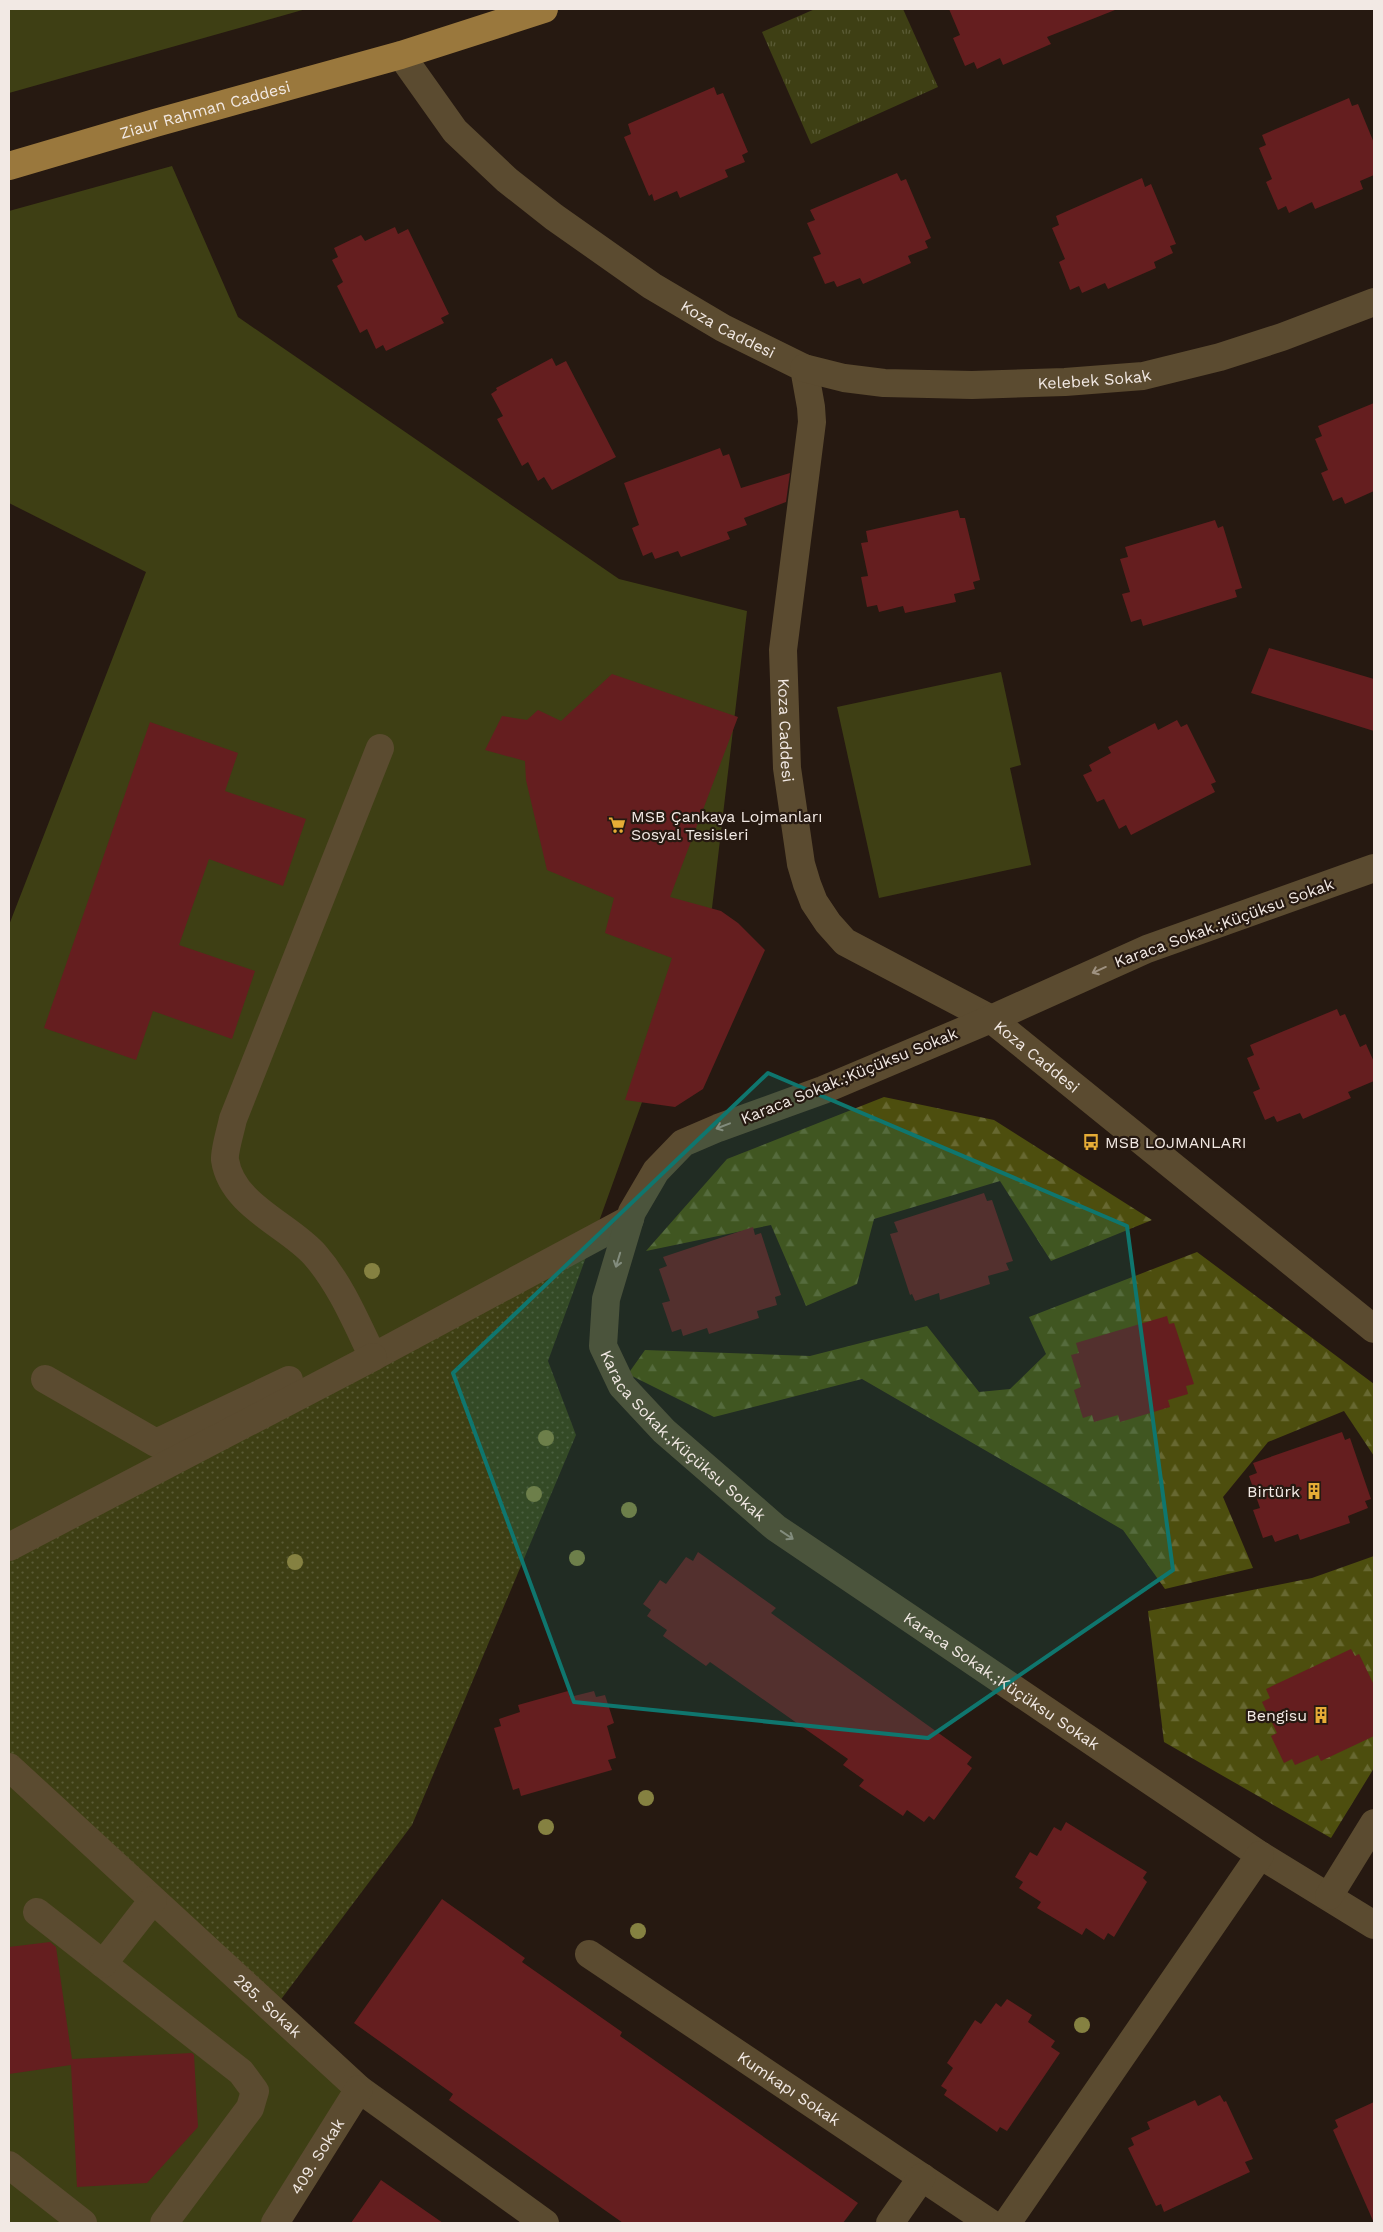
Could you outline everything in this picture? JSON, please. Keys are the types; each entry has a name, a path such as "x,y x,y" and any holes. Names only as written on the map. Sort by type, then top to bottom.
{"main road":[{"name":"Ziaur Rahman Caddesi","path":"9,166 155,123 401,55 498,17 544,9"}],"street":[{"name":"Koza Caddesi","path":"401,55 455,131 507,180 554,217 652,286 724,328 804,368 812,422 784,650 787,768 801,864 814,902 828,923 845,942 991,1019 1374,1329"},
{"name":"Kelebek Sokak","path":"804,368 844,378 884,383 972,385 1046,383 1144,376 1220,357 1282,338 1374,302"},
{"path":"366,1361 338,1284 314,1253 259,1212 235,1185 225,1159 233,1119 380,748"},
{"name":"Karaca Sokak.;Küçüksu Sokak","path":"1374,868 1147,949 991,1019 823,1090 718,1128 683,1143 656,1171 632,1212 606,1299 603,1346 622,1386 664,1431 776,1528 1260,1855 1374,1925"},
{"path":"9,1547 366,1361 630,1220"},
{"path":"45,1379 156,1444 349,1350 366,1361"},
{"name":"285. Sokak","path":"9,1767 359,2089 544,2223"},
{"path":"1329,1896 1374,1823"},
{"path":"1007,2223 1260,1855"},
{"path":"103,1964 153,1900"},
{"path":"37,1912 241,2072 255,2091 250,2108 164,2223"},
{"name":"Kumkapı Sokak","path":"589,1954 990,2223"},
{"name":"409. Sokak","path":"276,2223 359,2089"},
{"path":"9,2165 82,2223"},
{"path":"890,2223 922,2177"}],"highlighted area":[{"path":"768,1073 1127,1226 1173,1570 928,1738 574,1702 453,1373"}],"green space":[{"path":"9,9 306,9 9,93"},
{"path":"815,9 903,9 938,87 811,144 762,32"},
{"path":"172,166 238,317 619,579 747,611 712,908 597,1227 9,1534 9,925 146,572 9,503 9,211"},
{"path":"1001,672 1021,765 1010,768 1031,865 879,898 837,707"},
{"path":"884,1097 994,1120 1152,1220 1051,1261 1000,1181 874,1219 857,1284 806,1306 771,1225 646,1251 727,1159"},
{"path":"597,1227 548,1361 576,1435 412,1825 273,2010 9,1767 9,1491"},
{"path":"1197,1252 1374,1384 1374,1456 1344,1411 1268,1442 1223,1497 1253,1568 1165,1589 1123,1530 862,1379 714,1417 628,1374 645,1350 810,1356 927,1326 979,1392 1010,1389 1046,1354 1029,1317"},
{"path":"1374,1556 1374,1768 1331,1838 1164,1742 1148,1611 1312,1578"},
{"path":"9,1767 359,2089 275,2223 9,2223"}],"building":[{"path":"949,9 1115,10 1047,37 1051,44 1003,65 1000,58 977,69 974,62 965,66 953,38 960,35"},
{"path":"714,87 717,95 723,93 748,152 742,155 745,162 725,170 728,177 680,198 677,191 654,201 652,194 649,196 624,137 631,134 628,124"},
{"path":"1349,98 1352,106 1358,104 1374,143 1374,175 1360,181 1363,189 1315,209 1312,202 1289,213 1286,206 1278,210 1266,182 1272,179 1259,148 1266,145 1262,135"},
{"path":"897,173 901,181 906,179 931,238 925,241 928,248 908,256 911,263 863,284 860,278 837,287 834,281 825,284 813,257 821,254 807,223 815,220 810,210"},
{"path":"1142,178 1145,187 1151,184 1176,244 1170,246 1173,253 1154,262 1156,268 1108,289 1105,283 1082,293 1079,286 1070,290 1059,262 1065,259 1052,228 1059,225 1056,216"},
{"path":"395,227 398,234 408,229 449,314 441,318 444,323 386,351 383,345 376,349 367,329 360,333 337,286 343,282 332,260 338,257 334,248 361,235 365,241"},
{"path":"552,358 556,366 566,361 616,457 552,490 544,477 538,481 528,462 522,466 497,419 503,416 491,394 497,390 496,388"},
{"path":"1374,403 1374,491 1345,504 1342,497 1333,501 1321,473 1328,470 1315,439 1322,436 1318,426"},
{"path":"720,448 723,456 729,454 741,488 790,473 786,502 744,518 747,525 727,532 730,539 681,557 678,551 655,559 652,552 643,556 632,528 639,525 624,483"},
{"path":"958,510 960,518 965,518 980,580 973,582 975,589 954,594 956,602 905,613 903,606 879,612 877,605 867,607 861,577 868,576 861,543 868,542 866,531"},
{"path":"1215,520 1218,528 1223,526 1242,588 1235,590 1237,597 1143,626 1141,619 1131,622 1122,594 1130,592 1120,559 1128,557 1125,547"},
{"path":"1269,648 1374,679 1374,731 1251,693"},
{"name":"MSB Çankaya Lojmanları Sosyal Tesisleri","path":"612,674 738,717 670,897 721,911 738,923 765,950 703,1089 675,1107 625,1100 672,958 605,933 614,898 547,870 526,780 525,761 485,750 502,716 527,720 538,710 561,721"},
{"path":"1177,720 1181,727 1187,724 1216,782 1211,784 1215,792 1131,835 1126,825 1119,829 1104,799 1097,802 1083,775 1092,771 1089,765 1111,753 1108,747 1155,723 1158,730"},
{"path":"150,722 238,753 225,791 306,819 283,886 209,859 179,945 255,971 232,1039 153,1011 136,1060 44,1028"},
{"path":"1337,1009 1340,1016 1345,1014 1360,1047 1366,1044 1374,1062 1374,1081 1348,1092 1351,1098 1303,1119 1300,1113 1277,1122 1274,1116 1265,1120 1253,1092 1260,1089 1247,1058 1254,1055 1250,1045"},
{"path":"984,1193 987,1201 992,1200 1013,1261 1006,1263 1009,1270 988,1276 990,1284 940,1300 939,1293 915,1301 912,1294 910,1295 890,1234 898,1232 894,1222"},
{"path":"753,1227 755,1235 761,1233 781,1295 775,1297 777,1305 757,1311 759,1318 709,1334 707,1328 683,1336 681,1329 672,1332 662,1303 670,1301 659,1269 667,1266 663,1257"},
{"path":"1167,1316 1169,1324 1174,1323 1194,1384 1186,1386 1188,1394 1168,1400 1170,1407 1120,1422 1118,1415 1094,1422 1092,1415 1083,1418 1074,1390 1081,1387 1071,1355 1079,1353 1076,1343"},
{"name":"Birtürk","path":"1342,1432 1345,1440 1350,1438 1371,1499 1365,1501 1368,1508 1348,1516 1350,1523 1300,1540 1298,1534 1275,1542 1272,1535 1263,1538 1253,1510 1260,1508 1249,1476 1257,1473 1253,1463"},
{"path":"698,1552 776,1608 771,1613 972,1757 967,1764 972,1768 934,1820 929,1816 924,1822 907,1810 903,1816 859,1786 864,1780 843,1765 848,1759 710,1662 706,1666 663,1636 667,1630 647,1616 651,1610 643,1604 660,1580 666,1584 686,1557 693,1561"},
{"name":"Bengisu","path":"1351,1649 1355,1656 1359,1654 1374,1685 1374,1736 1321,1761 1318,1755 1295,1765 1292,1759 1284,1763 1271,1736 1277,1733 1262,1702 1270,1698 1266,1689"},
{"path":"568,1691 570,1697 594,1691 596,1697 605,1695 614,1723 607,1726 616,1758 608,1760 612,1770 521,1796 519,1788 513,1790 494,1728 501,1726 499,1719 520,1712 518,1705"},
{"path":"1066,1822 1147,1872 1143,1878 1147,1882 1114,1937 1108,1933 1104,1940 1086,1928 1082,1935 1037,1908 1041,1902 1019,1888 1023,1882 1015,1877 1030,1852 1037,1856 1054,1827 1061,1831"},
{"path":"442,1899 525,1958 522,1962 622,2032 620,2036 858,2203 843,2223 623,2223 449,2100 453,2094 354,2023"},
{"path":"50,1942 56,1947 72,2059 192,2053 194,2055 198,2127 147,2183 77,2187 71,2065 9,2074 9,1947"},
{"path":"1007,1999 1032,2015 1028,2022 1055,2041 1051,2047 1060,2053 1007,2131 1000,2127 997,2132 944,2095 947,2090 941,2086 953,2068 947,2063 975,2020 981,2024 996,2003 1001,2007"},
{"path":"1220,2095 1224,2102 1226,2101 1253,2159 1245,2162 1250,2172 1164,2212 1161,2204 1156,2206 1128,2148 1134,2145 1131,2138 1150,2129 1147,2122 1195,2100 1198,2106"},
{"path":"1374,2102 1374,2223 1333,2130 1338,2127 1335,2120"},
{"path":"381,2180 443,2223 351,2223"}],"place":[{"name":"MSB Çankaya Lojmanları Sosyal Tesisleri","path":"617,825"},
{"name":"MSB LOJMANLARI","path":"1091,1142"},
{"name":"Birtürk","path":"1314,1491"},
{"name":"Bengisu","path":"1321,1715"}]}
